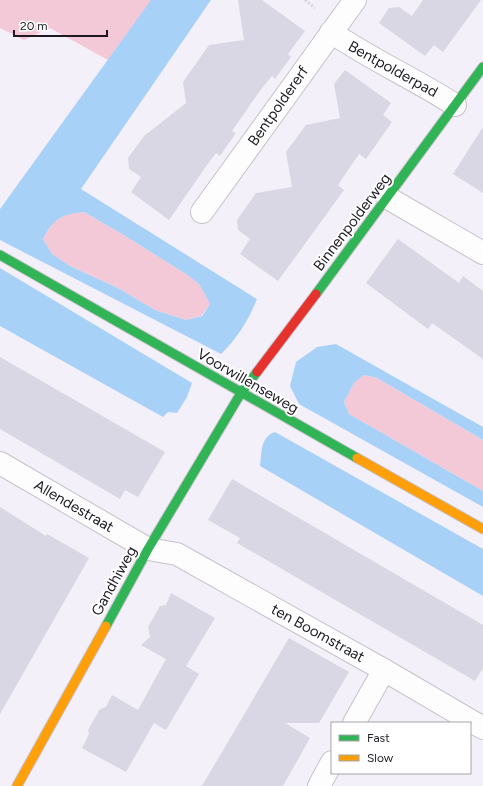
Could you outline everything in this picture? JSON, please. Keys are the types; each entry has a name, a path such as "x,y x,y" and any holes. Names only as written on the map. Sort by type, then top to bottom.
{"street":[{"name":"Bentpoldererf","path":"202,212 355,0"},
{"name":"Bentpolderpad","path":"331,32 344,42 426,86 455,105"},
{"name":"Binnenpolderweg","path":"241,393 388,198 455,105 481,73"},
{"path":"388,198 483,254"},
{"name":"Voorwillenseweg","path":"0,255 483,529"},
{"name":"Gandhiweg","path":"17,786 148,549 241,393"},
{"name":"Allendestraat","path":"0,463 148,549"},
{"name":"ten Boomstraat","path":"148,549 178,554 384,670 483,728"},
{"path":"355,722 384,670"},
{"path":"319,786 331,764"}],"shaded area":[{"path":"0,0 162,0 117,47 108,60 50,28 24,40 0,28"},
{"path":"84,212 186,274 199,284 210,304 201,316 186,320 155,310 118,288 70,266 52,254 43,239 51,226 59,218 69,214"},
{"path":"364,375 377,378 483,440 483,491 349,414 344,402 354,383"}],"water":[{"path":"151,0 211,0 81,189 257,299 242,328 221,354 0,240 0,209","holes":["84,212 186,274 199,284 210,304 202,316 186,320 155,310 118,288 70,266 52,254 43,239 47,232 59,219 70,214"]},
{"path":"0,268 192,383 187,397 177,413 168,412 163,417 0,326"},
{"path":"336,344 483,427 483,440 377,378 364,375 354,383 344,402 349,414 483,491 483,507 299,404 290,386 296,362 317,347"},
{"path":"275,432 483,549 483,596 260,466 264,441 270,434"}],"building":[{"path":"238,0 262,0 305,31 288,54 291,57 275,79 272,76 262,88 232,131 236,133 220,156 216,153 169,220 131,192 141,177 129,169 128,158 144,136 186,103 183,82 209,45 244,40"},
{"path":"423,0 481,0 443,52 434,45 425,56 379,23 389,8 399,7 412,16"},
{"path":"345,70 391,103 383,115 392,122 366,159 359,154 338,185 344,190 278,281 240,254 250,239 238,230 237,220 256,193 292,187 286,152 306,125 340,118 334,84"},
{"path":"483,127 483,193 453,174"},
{"path":"398,239 459,283 463,276 483,291 483,359 432,323 428,329 366,283"},
{"path":"0,357 165,452 138,497 125,490 120,499 0,429"},
{"path":"232,479 483,625 483,668 475,681 237,543 240,538 208,520"},
{"path":"0,507 46,536 47,534 89,558 0,714"},
{"path":"171,593 215,618 186,666 199,674 166,730 154,723 126,772 82,748 89,734 88,730 100,709 106,707 112,695 138,710 166,659 141,645 150,637 148,627 160,606 166,605"},
{"path":"289,638 349,672 319,723 285,723 310,738 283,786 202,786"}],"traffic: fast":[{"path":"316,294 483,67"},
{"path":"0,255 357,458"},
{"path":"106,626 148,549 241,393 257,372"}],"traffic: slow":[{"path":"357,458 483,529"},
{"path":"17,786 106,626"}],"traffic: jam":[{"path":"257,372 316,294"}]}
